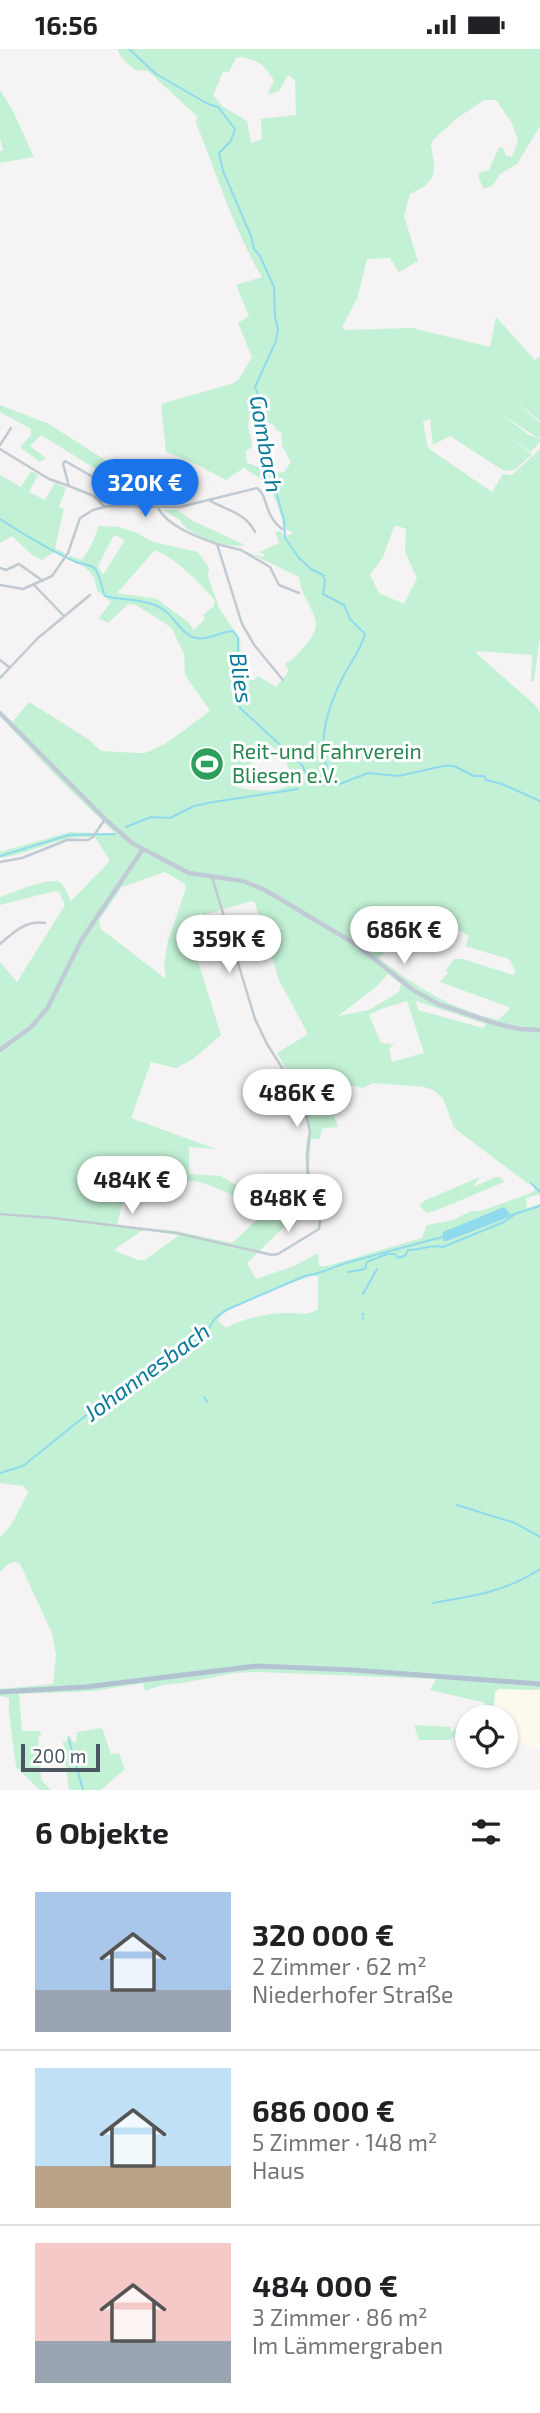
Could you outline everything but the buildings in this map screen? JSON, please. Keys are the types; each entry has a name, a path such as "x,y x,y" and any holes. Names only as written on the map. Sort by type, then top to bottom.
{"main road":[{"path":"0,713 132,843 179,869 243,881 273,894 357,945 413,990 438,1004 494,1023 519,1029 540,1030"},
{"path":"132,843 135,861"},
{"path":"0,1050 30,1028 47,1009 82,939 143,849"},
{"path":"0,1692 85,1687 257,1666 353,1670 540,1684"}],"street":[{"path":"10,428 0,447 49,479 94,496 105,506"},
{"path":"69,486 63,468 64,461 93,477"},
{"path":"0,585 20,589 43,581 55,573 67,555 81,516 105,506 180,507 243,490 259,489 268,514 282,529"},
{"path":"208,499 236,512 255,532"},
{"path":"158,508 192,536 241,550 270,567 279,585 299,593"},
{"path":"217,544 242,624 264,658 283,680"},
{"path":"0,568 4,570 20,565 43,581"},
{"path":"34,585 64,616"},
{"path":"0,678 64,616 90,595"},
{"path":"0,660 9,667"},
{"path":"0,862 22,858 67,840 88,840 94,836 105,819"},
{"path":"0,1214 176,1233 278,1254 319,1229 320,1220 311,1197 307,1167 309,1124 295,1088 255,1019 212,877"},
{"path":"0,944 23,926 33,922 45,923"}],"shaded area":[{"path":"499,1689 540,1690 540,1749 518,1745 518,1705 494,1705 495,1692"}],"green space":[{"path":"117,49 540,49 540,126 517,164 500,174 493,185 484,189 478,177 480,173 489,170 499,147 504,149 506,156 512,157 518,141 512,123 496,100 484,100 456,119 432,141 433,176 426,185 410,194 404,216 418,261 399,272 390,258 367,259 357,299 342,327 345,330 412,328 490,347 496,317 535,360 540,356 540,421 514,400 540,423 540,436 538,438 499,413 529,435 540,439 531,452 507,436 532,454 515,470 504,471 450,436 433,445 430,419 423,422 428,448 492,492 503,474 512,475 540,449 540,636 534,681 531,681 532,655 476,653 540,712 540,1194 526,1198 527,1208 540,1204 540,1690 499,1689 495,1692 494,1705 486,1705 430,1690 436,1679 258,1672 162,1685 145,1691 143,1683 94,1691 19,1694 22,1731 40,1731 41,1736 38,1737 41,1780 51,1790 40,1790 16,1767 9,1698 0,1696 0,1689 53,1684 56,1654 52,1633 20,1564 8,1564 0,1572 0,1538 11,1525 28,1493 24,1486 0,1483 0,962 17,982 65,905 59,892 55,891 0,905 0,897 39,883 54,881 63,886 71,901 110,861 95,837 71,838 0,858 0,852 70,832 116,834 9,726 29,702 88,739 101,751 145,753 165,744 210,711 185,675 184,654 171,627 136,605 128,604 108,623 99,618 111,602 97,591 89,571 69,559 70,556 82,560 99,526 119,527 153,542 198,552 209,568 208,576 219,608 240,639 241,663 247,680 254,680 258,676 276,687 289,671 285,664 305,646 315,627 313,612 301,588 299,577 247,552 262,557 265,555 259,552 279,543 275,532 280,531 284,537 293,533 284,528 276,502 267,485 245,467 226,480 166,452 161,404 234,383 252,357 238,323 249,316 236,285 262,277 242,240 226,201 196,123 197,116 148,71 135,70","holes":["242,57 264,67 274,81 268,93 270,94 279,91 288,75 295,80 296,115 261,119 262,139 251,143 247,121 222,106 213,95 223,72 229,72 236,58","253,413 260,414 261,429 265,422 274,425 276,430 281,432 282,446 291,462 284,472 276,473 247,463 246,451 252,447 249,421","394,527 406,529 405,552 417,578 404,604 379,593 370,575 383,557","114,535 125,540 103,575 98,566","155,550 180,565 215,600 214,606 203,615 205,619 194,630 188,622 157,599 117,593","274,747 285,758 293,780 275,790 237,787 233,781 235,775","165,872 185,884 186,888 168,941 164,964 166,979 101,929 99,920 122,887","252,901 255,903 279,980 308,1034 277,1053 299,1094 310,1126 311,1138 307,1137 306,1161 311,1199 314,1200 309,1167 311,1139 319,1139 323,1128 338,1127 322,1082 339,1077 343,1084 363,1088 373,1083 433,1090 443,1098 454,1128 533,1185 535,1190 481,1211 471,1211 453,1220 427,1225 422,1238 327,1266 319,1266 318,1253 294,1266 256,1279 247,1263 292,1219 287,1214 292,1200 257,1188 237,1186 221,1176 189,1174 189,1147 216,1149 131,1118 151,1062 176,1068 193,1059 221,1035 187,926 199,918 200,912 203,915","421,908 469,936 465,946 509,959 516,972 513,975 463,959 454,959 446,970 448,973 440,982 510,1009 498,1020 464,1009 435,996 379,958","388,974 401,984 399,992 369,1010 338,1016 376,987","407,1001 424,1053 392,1062 389,1049 394,1044 381,1043 369,1015","416,1001 486,1024 483,1028 418,1010","194,1181 212,1186 246,1205 258,1219 232,1243 176,1231 117,1225 124,1197 160,1189 168,1183","143,1230 179,1235 145,1260 115,1249","311,1276 318,1276 318,1309 312,1312 258,1316 226,1328 218,1321 231,1308"]},
{"path":"0,90 12,109 34,157 0,163 0,151 3,150 0,138"},
{"path":"0,405 49,424 136,480 152,485 144,491 163,503 153,504 127,495 133,492 41,435 30,446 46,458 40,462 20,447 31,435 31,429 0,412"},
{"path":"31,471 38,475 29,492 45,500 55,483 66,488 59,507 64,509 55,548 66,554 64,556 54,552 42,560 31,554 12,536 0,543 0,475 21,487"},
{"path":"163,510 177,510 193,521 245,545 229,545 199,536"},
{"path":"480,1177 473,1187 496,1177 502,1178 504,1182 435,1211 427,1213 420,1206 426,1200"},
{"path":"414,1725 451,1727 451,1732 455,1729 455,1737 451,1740 419,1740"},
{"path":"102,1728 111,1754 119,1753 125,1769 101,1790 69,1790 63,1741 67,1742 67,1736 70,1736 73,1742 76,1742 77,1732"}],"water":[{"path":"504,1207 510,1214 509,1217 443,1241 443,1232"}],"waterway":[{"name":"Gombach","path":"129,49 156,74 218,107 235,129 231,141 219,153 223,171 254,249 274,287 278,329 276,341 255,387 264,410 262,442 284,520 285,538 299,558 323,575 323,594 344,605 350,619 365,634 336,691 324,731 325,759 335,784 321,785"},
{"name":"Blies","path":"0,519 56,552 94,568 105,596 157,606 168,613 191,637 205,638 233,631 238,638 238,663 244,680 239,698 240,708 302,765 306,774 337,785 368,773 399,776 454,766 540,801"},
{"path":"126,827 151,817 170,818 194,806 298,789"},
{"path":"0,856 69,835 115,834"},
{"path":"531,1183 540,1192"},
{"name":"Johannesbach","path":"511,1215 540,1206"},
{"path":"348,1272 365,1269 367,1262 387,1254 395,1254 398,1258 406,1255 408,1250 443,1247 504,1222 514,1215"},
{"name":"Johannesbach","path":"0,1473 23,1466 115,1392 153,1366 176,1356 206,1333 215,1318 226,1310 305,1276 443,1237"},
{"path":"363,1294 377,1269"},
{"path":"204,1397 207,1402"},
{"path":"457,1505 515,1523 540,1537"},
{"path":"433,1603 501,1588 540,1569"},
{"path":"69,1740 83,1790"}],"place":[{"name":"Reit-und Fahrverein Bliesen e.V.","path":"207,764"}]}
